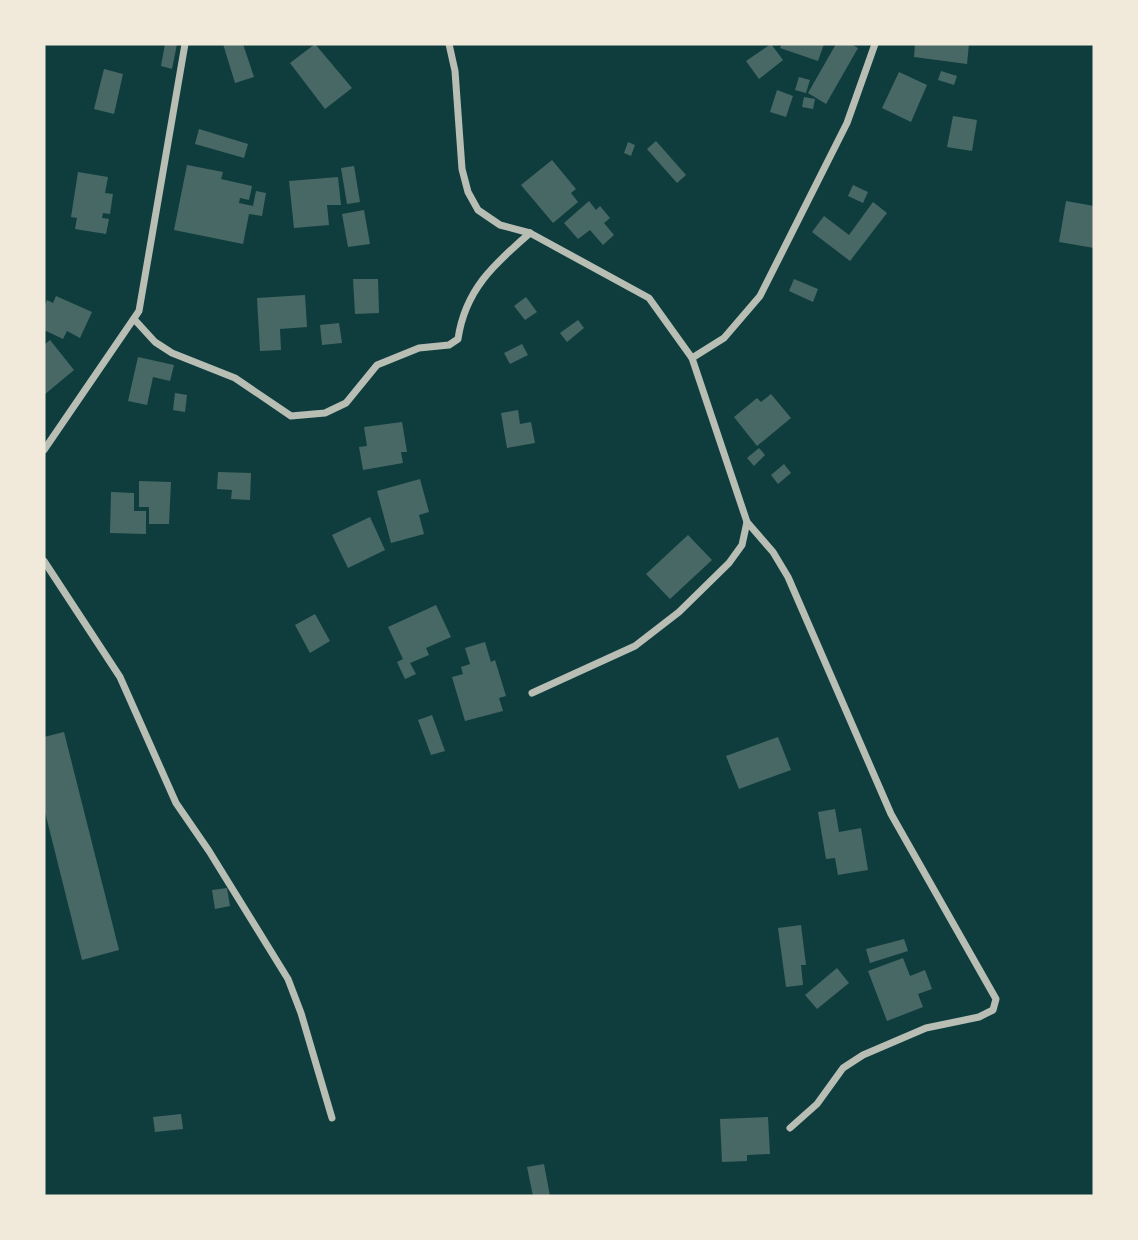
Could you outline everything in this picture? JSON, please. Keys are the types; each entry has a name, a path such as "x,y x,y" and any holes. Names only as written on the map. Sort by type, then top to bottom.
{"street":[{"path":"44,450 139,311 185,44"},
{"path":"449,44 455,71 462,169 468,192 478,210 500,225 530,233 649,298 692,358 747,522 773,552 788,577 823,650 891,814 996,999 993,1010 979,1017 926,1028 863,1055 843,1068 817,1104 790,1128"},
{"path":"692,358 724,338 760,296 847,123 874,44"},
{"path":"134,319 155,342 172,353 235,379 291,416 325,413 346,403 377,365 419,348 449,345 458,340 473,290 487,271 530,233"},
{"path":"532,693 635,646 679,612 729,563 742,545 747,522"},
{"path":"44,561 120,677 176,803 288,979 302,1013 332,1118"}],"building":[{"path":"165,44 177,44 172,69 161,66"},
{"path":"223,44 243,44 254,77 235,83"},
{"path":"315,44 352,88 325,109 290,63"},
{"path":"771,44 783,60 759,79 746,61"},
{"path":"782,44 824,44 818,61 780,48"},
{"path":"836,44 851,44 858,48 826,104 808,93"},
{"path":"915,44 969,44 967,64 914,57"},
{"path":"104,69 123,74 114,114 94,109"},
{"path":"941,71 957,76 954,85 938,80"},
{"path":"899,72 927,85 911,122 882,108"},
{"path":"799,77 810,80 806,93 795,90"},
{"path":"777,90 793,96 786,117 770,112"},
{"path":"804,97 815,99 813,109 802,107"},
{"path":"953,116 977,120 972,151 947,147"},
{"path":"199,129 248,144 244,158 195,144"},
{"path":"656,141 686,175 677,183 647,149"},
{"path":"628,142 635,145 631,156 624,153"},
{"path":"552,160 576,189 571,193 578,202 553,223 521,185"},
{"path":"187,165 223,172 221,179 252,186 249,200 240,198 239,203 253,206 256,191 266,193 262,216 249,214 243,244 174,230"},
{"path":"354,166 360,202 347,204 341,168"},
{"path":"78,172 108,177 105,193 113,194 110,214 103,213 102,218 109,219 106,234 75,229 77,218 71,217"},
{"path":"338,177 341,205 327,205 329,225 294,228 289,181"},
{"path":"853,185 868,192 863,203 848,196"},
{"path":"589,201 596,210 600,206 610,218 604,223 614,235 603,245 590,230 578,239 564,223"},
{"path":"1066,201 1094,206 1094,248 1059,242"},
{"path":"873,202 887,213 850,261 812,232 824,216 849,235"},
{"path":"364,210 370,244 348,247 342,214"},
{"path":"353,279 378,279 379,313 355,314"},
{"path":"794,279 818,289 813,302 789,291"},
{"path":"305,295 307,327 280,329 281,350 260,351 257,298"},
{"path":"56,296 92,312 80,338 67,331 63,339 44,330 44,307 47,300 53,303"},
{"path":"526,297 537,312 525,320 514,306"},
{"path":"578,320 584,328 567,342 560,333"},
{"path":"339,323 342,343 322,345 320,325"},
{"path":"50,340 74,370 44,395 44,345"},
{"path":"522,344 528,355 510,364 504,353"},
{"path":"138,357 174,365 170,381 153,377 147,405 128,401"},
{"path":"175,393 187,395 185,412 173,410"},
{"path":"771,394 791,418 757,446 734,417 757,398 761,402"},
{"path":"518,410 520,424 531,422 535,443 507,448 501,413"},
{"path":"402,422 407,452 401,452 403,463 363,470 359,447 367,446 364,427"},
{"path":"759,448 765,455 754,466 747,458"},
{"path":"784,464 791,473 778,484 771,475"},
{"path":"218,472 251,473 250,500 231,499 232,490 217,489"},
{"path":"420,479 429,512 419,515 424,534 391,543 377,491"},
{"path":"139,481 171,482 169,524 149,524 149,507 139,507"},
{"path":"111,492 134,493 134,511 146,511 146,534 110,533"},
{"path":"370,517 385,550 348,568 332,535"},
{"path":"688,535 712,560 670,599 646,574"},
{"path":"436,605 451,637 426,648 429,655 410,663 416,674 405,679 397,662 403,659 388,627"},
{"path":"315,614 330,641 310,653 295,625"},
{"path":"485,642 491,662 495,660 506,696 499,698 503,711 465,721 452,677 463,674 461,667 470,664 465,648"},
{"path":"432,715 445,751 431,755 418,720"},
{"path":"64,732 119,950 82,960 44,808 44,737"},
{"path":"778,737 791,770 739,789 726,756"},
{"path":"835,809 839,832 861,828 868,870 838,875 835,858 826,859 818,812"},
{"path":"227,888 230,906 215,909 212,890"},
{"path":"801,925 806,965 801,965 803,985 786,987 778,928"},
{"path":"904,939 908,951 870,963 866,949"},
{"path":"903,958 910,976 925,970 932,989 918,994 923,1007 887,1021 868,971"},
{"path":"837,968 849,983 817,1009 805,995"},
{"path":"181,1114 183,1129 155,1132 153,1117"},
{"path":"768,1117 770,1154 747,1155 747,1161 722,1162 720,1119"},
{"path":"544,1164 550,1196 533,1196 527,1167"}]}
